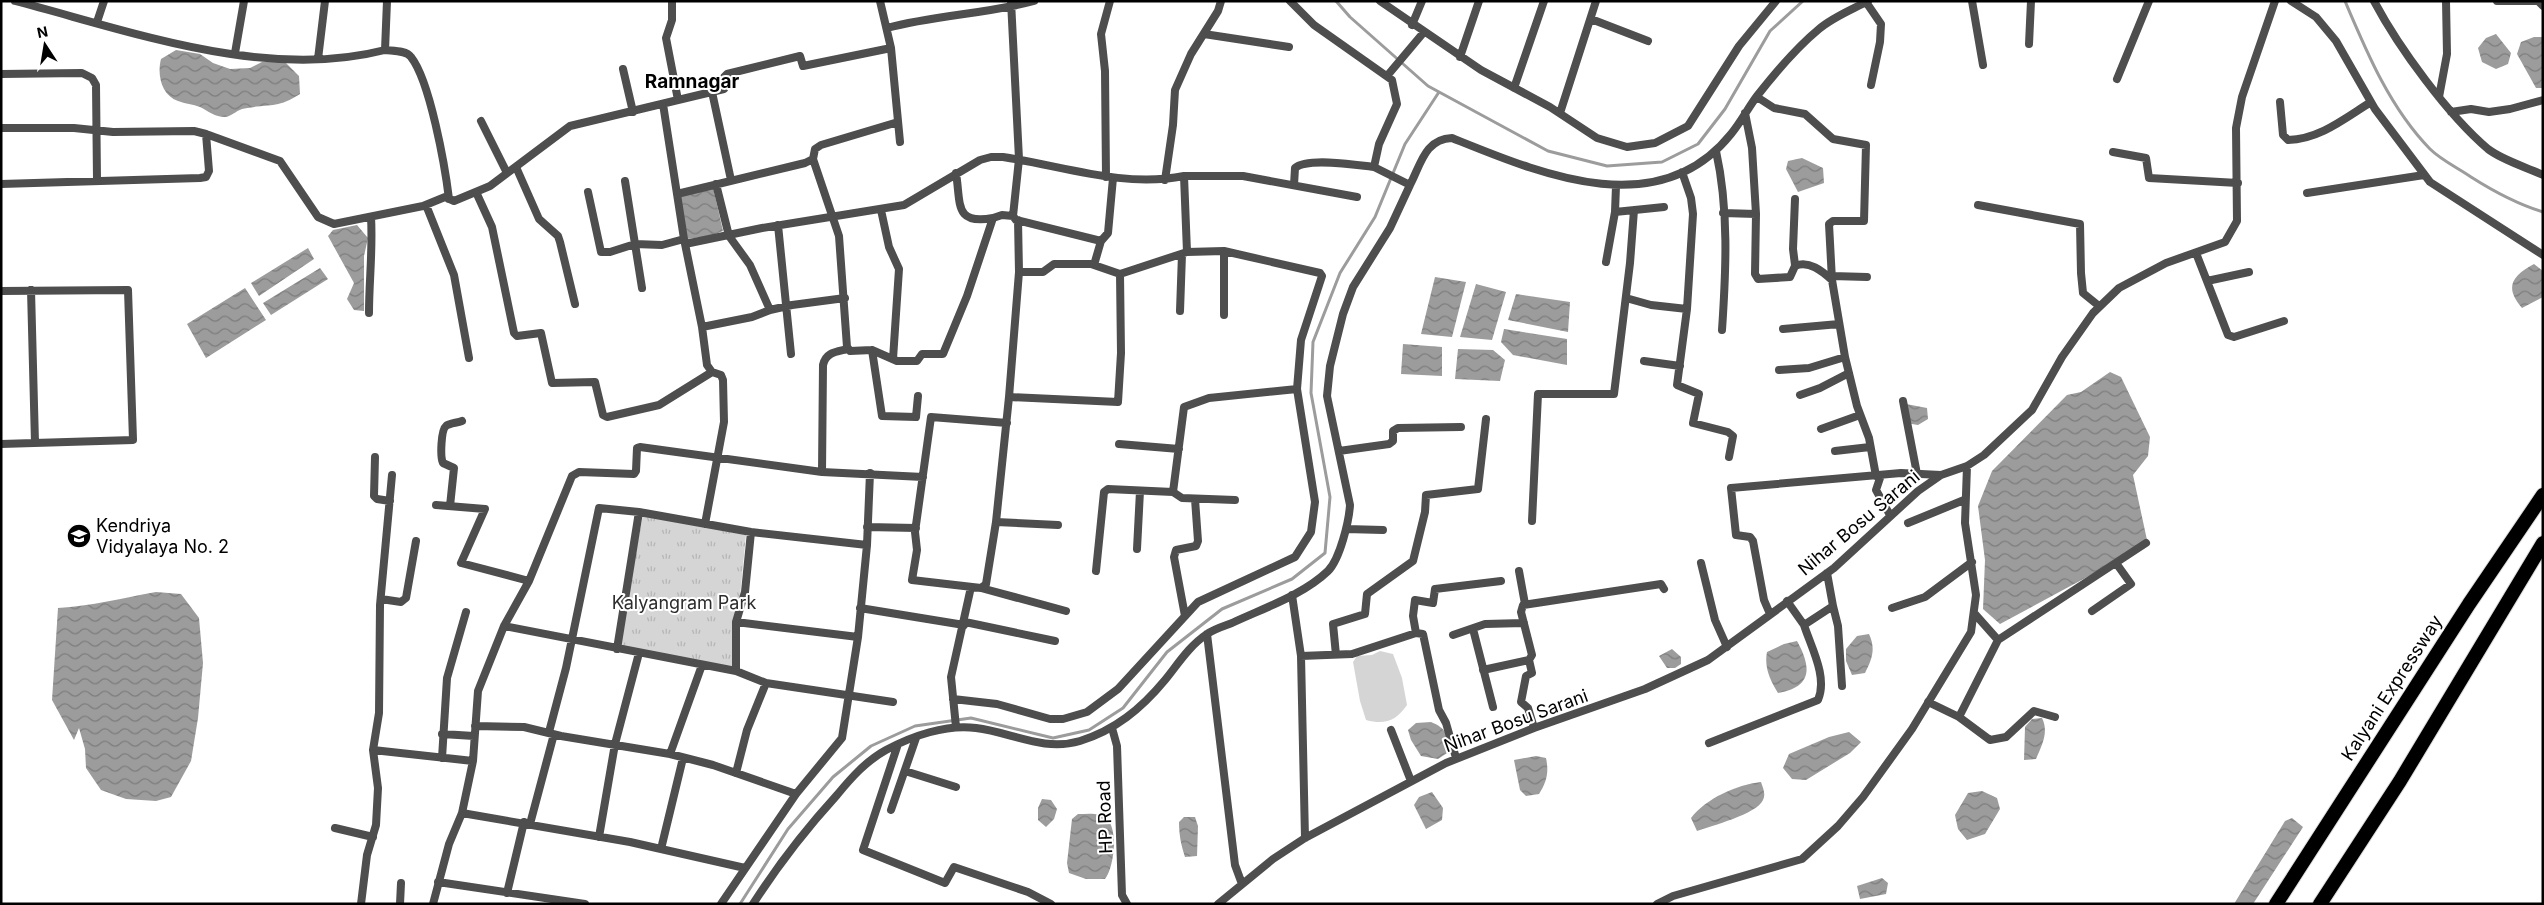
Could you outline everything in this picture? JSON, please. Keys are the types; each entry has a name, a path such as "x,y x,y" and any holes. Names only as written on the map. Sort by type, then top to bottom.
{"highway":[{"name":"Kalyani Expressway","path":"2276,904 2453,629 2543,495"},
{"path":"2320,904 2400,781 2543,543"}],"street":[{"path":"15,1 168,42 235,53 318,59 356,57 385,50 407,53 421,76 450,199"},
{"path":"97,22 104,1"},
{"path":"235,53 244,1"},
{"path":"318,59 325,1"},
{"path":"385,50 387,1"},
{"path":"672,1 672,20 666,38 678,100"},
{"path":"880,1 892,48 900,142"},
{"path":"887,28 921,19 1034,1"},
{"path":"1094,265 1100,241 1108,233 1110,178 1105,71 1101,34 1110,1"},
{"path":"1165,180 1173,125 1175,90 1191,54 1218,11 1221,1"},
{"path":"1290,1 1314,25 1392,80 1397,104 1379,144 1374,166"},
{"path":"1380,1 1460,57 1560,113 1597,138 1627,147 1655,143 1688,126 1739,46 1776,1"},
{"path":"1412,25 1422,1"},
{"path":"1460,57 1478,1"},
{"path":"1514,88 1544,1"},
{"path":"1560,113 1596,1"},
{"path":"1972,1 1983,65"},
{"path":"2029,44 2031,1"},
{"path":"2116,79 2150,1"},
{"name":"Nihar Bosu Sarani","path":"1218,904 1305,838 1456,758 1645,689 1708,660 1827,573 1890,515 1941,475 1967,466 1984,455 2032,410 2062,357 2098,306 2119,288 2166,263 2225,242 2237,221 2236,128 2242,97 2275,1"},
{"path":"2291,1 2316,17 2336,41 2371,102 2424,175 2448,196 2543,255"},
{"path":"2374,1 2384,19 2451,112 2489,150 2543,175"},
{"path":"2440,97 2447,54 2446,1"},
{"path":"2497,1 2538,1 2543,6"},
{"path":"753,904 774,871 802,834 872,758 898,744 956,725 977,728 1019,740 1053,745 1079,741 1112,728 1142,707 1185,654 1207,634 1292,594 1329,570 1335,562 1350,517 1350,504 1327,396 1330,366 1339,328 1354,287 1390,228 1430,146 1437,139 1452,138 1559,176 1616,186 1651,183 1682,172 1716,151 1757,97 1795,52 1819,29 1844,12 1867,2 1881,24 1880,42 1871,85"},
{"path":"981,588 988,578 996,522 1007,423 1019,272 1015,218 1019,159 1011,4"},
{"path":"1591,19 1648,41"},
{"path":"1387,76 1424,32"},
{"path":"1204,34 1289,46"},
{"path":"1,128 74,128 98,132 194,131 206,134 282,164 318,217 334,224 426,205 445,197 454,201 490,186 570,126 634,112 726,88 724,77 727,74 800,56 803,66 892,48"},
{"path":"623,70 634,112"},
{"path":"1,74 82,73 92,78 96,85 98,132 97,180"},
{"path":"712,92 731,180"},
{"path":"1757,97 1774,108 1805,114 1834,139 1866,145 1864,221 1833,221 1830,224 1832,278 1845,357 1878,475 1876,490 1890,515"},
{"path":"2451,112 2471,109 2490,112 2543,100"},
{"path":"2280,102 2283,135 2288,140 2296,140 2325,132 2371,102"},
{"path":"663,104 684,242 702,327 707,365 712,372 721,375 723,380 724,422 705,524"},
{"path":"1745,113 1752,148 1757,277 1760,280 1790,277 1795,265 1793,248 1795,199"},
{"path":"481,121 507,173"},
{"path":"848,349 839,236 813,159 815,149 821,144 898,122"},
{"path":"1,184 206,177 209,171 206,134"},
{"path":"1716,151 1722,180 1726,259 1722,330"},
{"path":"2113,152 2146,158 2148,178 2238,183"},
{"path":"588,192 601,252 610,252 635,244 662,244 729,236 778,225 834,218 904,205 956,173 991,157 1019,159 1110,178 1165,180 1184,176 1230,174 1357,197"},
{"path":"677,194 805,163 813,159"},
{"path":"1294,185 1296,168 1302,164 1332,163 1374,166 1410,185"},
{"path":"516,167 539,219 558,236 575,304"},
{"path":"1682,172 1691,198 1693,214 1687,309 1677,385 1699,394 1693,423 1728,432 1733,436 1729,457"},
{"path":"956,173 963,212 967,218 975,221 1002,215 1100,241"},
{"path":"2307,194 2424,175"},
{"path":"1180,311 1184,253 1184,176"},
{"path":"625,181 642,288"},
{"path":"716,184 729,236 750,265 770,310"},
{"path":"1606,262 1615,212 1616,186"},
{"path":"476,192 492,227 514,333 517,336 541,333 552,383 595,382 603,415 607,417 659,405 712,372"},
{"path":"426,205 454,275 469,358"},
{"path":"1978,205 2080,224 2083,293 2098,306"},
{"path":"1615,212 1664,207"},
{"path":"881,210 889,247 899,269 894,359"},
{"path":"1532,521 1538,394 1614,394 1626,298 1634,210"},
{"path":"1724,213 1756,214"},
{"path":"369,313 371,217"},
{"path":"822,472 823,365 825,358 829,354 848,349 872,350 894,359 915,361 922,354 943,354 970,289 993,218"},
{"path":"778,225 791,354"},
{"path":"953,699 998,704 1050,719 1063,719 1087,712 1118,689 1202,599 1291,560 1307,542 1313,523 1315,502 1296,389 1301,340 1322,276 1320,273 1224,251 1184,253 1120,274 1094,265 1054,264 1043,272 1019,272"},
{"path":"1224,251 1224,315"},
{"path":"2196,253 2230,336 2284,321"},
{"path":"1795,265 1808,265 1818,268 1832,278 1867,277"},
{"path":"2207,282 2249,272"},
{"path":"1009,397 1118,402 1121,353 1120,274"},
{"path":"31,290 35,443"},
{"path":"1,291 128,290 133,440 1,444"},
{"path":"702,327 752,317 787,306 845,298"},
{"path":"1626,298 1651,305 1687,309"},
{"path":"1783,329 1839,324"},
{"path":"872,350 882,416 916,417 918,396"},
{"path":"1779,370 1809,368 1845,357"},
{"path":"1644,361 1680,366"},
{"path":"1800,395 1820,388 1849,373"},
{"path":"1173,492 1182,410 1186,405 1209,398 1296,389"},
{"path":"1903,400 1917,474"},
{"path":"1821,429 1860,415"},
{"path":"1007,423 931,416 927,462 916,528 917,550 912,580 981,588 1066,610"},
{"path":"1336,655 1333,624 1365,614 1367,594 1413,561 1426,494 1478,489 1486,419"},
{"path":"450,506 454,468 443,463 441,456 444,429 447,425 462,422"},
{"path":"1339,451 1389,444 1393,441 1393,431 1398,428 1462,428"},
{"path":"1119,444 1179,449"},
{"path":"432,904 462,813 473,762 478,691 504,626 529,581 574,474 634,474 636,471 637,448 640,446 822,472 923,477"},
{"path":"1836,451 1870,447"},
{"path":"375,458 374,496 377,499 390,501"},
{"path":"1658,904 1673,896 1802,859 1838,826 1864,797 1928,702 1971,632 1976,595 1965,523 1964,500 1967,466"},
{"path":"721,904 796,794 844,735 858,637 867,545 870,473"},
{"path":"361,904 366,855 376,825 378,788 373,750 379,713 381,599 392,475"},
{"path":"1770,614 1764,600 1753,542 1750,538 1736,535 1730,489 1878,475 1941,475"},
{"path":"1096,571 1104,492 1108,489 1140,492 1173,492 1182,498 1236,500"},
{"path":"1136,549 1140,492"},
{"path":"1185,616 1174,557 1176,550 1196,546 1198,541 1195,498"},
{"path":"1908,523 1964,500"},
{"path":"436,505 484,509 461,563 529,581"},
{"path":"507,894 552,733 599,508 639,512 751,532 867,545"},
{"path":"617,649 639,512"},
{"path":"996,522 1058,525"},
{"path":"867,527 916,528"},
{"path":"1346,529 1383,530"},
{"path":"736,671 736,622 745,592 751,532"},
{"path":"381,599 401,602 406,598 416,541"},
{"path":"1959,718 1998,640 2146,544"},
{"path":"1892,608 1925,597 1972,562"},
{"path":"1701,563 1715,620 1727,647"},
{"path":"2092,611 2131,584 2116,564"},
{"path":"1519,571 1526,604"},
{"path":"1827,573 1838,626 1842,686"},
{"path":"1416,633 1413,616 1414,600 1433,603 1435,589 1501,581"},
{"path":"1534,728 1528,708 1521,702 1526,676 1532,673 1529,660 1532,655 1521,608 1526,604 1661,584 1664,589"},
{"path":"956,725 951,678 971,587"},
{"path":"1292,594 1301,656 1305,838"},
{"path":"1709,743 1818,700 1822,692 1819,671 1804,625 1787,601"},
{"path":"1804,625 1833,606"},
{"path":"860,608 964,624 1055,641"},
{"path":"442,758 447,678 466,612"},
{"path":"1974,613 1998,640"},
{"path":"736,622 858,637"},
{"path":"1453,636 1485,624 1524,623"},
{"path":"504,626 736,671 766,684 893,702"},
{"path":"1473,629 1494,707"},
{"path":"1301,656 1352,654 1416,633 1423,635 1439,710 1446,723 1456,758"},
{"path":"1207,634 1235,866 1242,884"},
{"path":"599,837 615,744 639,653"},
{"path":"1484,670 1529,660"},
{"path":"670,754 702,665"},
{"path":"736,773 747,730 766,684"},
{"path":"1928,702 1959,718 1982,736 1994,740 2011,734 2031,712 2038,711 2055,717"},
{"path":"475,726 516,726 670,754 736,773 796,794"},
{"name":"HP Road","path":"1112,728 1117,746 1122,895 1127,904"},
{"path":"1391,730 1411,781"},
{"path":"442,734 474,736"},
{"path":"891,810 916,738"},
{"path":"898,744 863,850 945,883 954,867 1028,892 1051,904"},
{"path":"373,750 473,762"},
{"path":"661,849 683,758"},
{"path":"905,771 956,787"},
{"path":"462,813 527,823 661,849 745,868"},
{"path":"335,828 372,837"},
{"path":"438,882 507,894 583,904"},
{"path":"400,904 401,883"},
{"path":"518,904 519,895"}],"green space":[{"name":"Kalyangram Park","path":"643,515 746,535 733,668 621,649 618,644"},
{"path":"1380,651 1393,654 1402,678 1407,705 1399,715 1384,722 1366,720 1360,701 1353,662 1357,656 1372,655"}],"water":[{"path":"2496,34 2511,53 2508,64 2496,69 2482,62 2478,48 2486,38"},
{"path":"2534,37 2543,37 2543,88 2536,88 2517,54 2521,42"},
{"path":"176,50 200,54 213,63 230,69 250,68 262,62 285,62 299,76 300,94 278,104 242,109 227,117 215,115 200,107 172,98 164,89 160,77 161,59"},
{"path":"1802,158 1823,168 1824,183 1798,192 1786,169 1788,161"},
{"path":"713,187 723,231 710,236 687,239 680,197"},
{"path":"357,225 368,238 364,256 364,311 354,310 347,299 354,283 328,236 333,230"},
{"path":"308,248 314,259 259,296 251,283"},
{"path":"2534,264 2543,271 2543,297 2522,308 2513,294 2513,283 2520,273"},
{"path":"320,268 328,279 271,315 263,303"},
{"path":"1435,277 1466,282 1452,337 1421,334"},
{"path":"1476,284 1506,292 1492,340 1460,337"},
{"path":"245,288 266,320 206,358 187,324"},
{"path":"1516,294 1570,302 1568,332 1508,320"},
{"path":"1504,329 1567,339 1567,365 1513,355 1501,342"},
{"path":"1403,344 1442,347 1442,376 1401,374"},
{"path":"1458,349 1493,350 1505,360 1500,381 1455,379"},
{"path":"2110,372 2121,377 2150,437 2148,456 2133,475 2147,540 2100,570 2000,624 1983,609 1985,560 1978,506 1992,471 2067,395 2081,392"},
{"path":"1906,404 1927,408 1928,419 1918,425 1906,423"},
{"path":"156,592 181,594 199,618 203,663 198,718 191,761 171,797 156,801 126,799 101,790 86,768 85,749 79,728 74,740 52,700 58,608 95,604"},
{"path":"1869,634 1873,649 1870,663 1865,673 1852,675 1846,661 1846,649 1857,636"},
{"path":"1797,641 1805,660 1806,675 1797,686 1778,693 1768,673 1766,663 1767,652 1784,644"},
{"path":"1672,649 1681,657 1681,664 1675,668 1667,668 1659,656"},
{"path":"2042,718 2045,733 2036,759 2024,760 2025,727 2032,719"},
{"path":"1431,722 1446,733 1449,741 1450,751 1438,759 1421,756 1411,740 1408,730 1416,723"},
{"path":"1849,732 1861,742 1850,753 1806,780 1792,779 1783,768 1789,754 1829,737"},
{"path":"1536,756 1546,758 1547,777 1539,794 1526,796 1520,790 1514,760"},
{"path":"1761,782 1764,796 1759,805 1743,815 1697,831 1691,818 1705,804 1732,789"},
{"path":"1982,791 1997,798 2000,809 1985,834 1967,840 1958,829 1955,815 1968,793"},
{"path":"1432,792 1443,808 1442,820 1426,829 1414,805 1419,797"},
{"path":"1042,799 1051,800 1057,809 1054,819 1046,827 1038,820 1038,808"},
{"path":"1078,814 1100,815 1106,818 1113,830 1113,858 1105,879 1086,879 1069,873 1067,863 1072,819"},
{"path":"1184,817 1195,817 1198,826 1197,856 1185,857 1180,840 1179,827 1179,822"},
{"path":"2292,818 2303,827 2253,904 2234,904 2285,821"},
{"path":"1882,878 1888,883 1886,894 1860,899 1857,886"}],"waterway":[{"path":"1336,1 1350,17 1428,86 1548,151 1607,166 1662,162 1698,144 1725,109 1770,31 1803,1"},
{"path":"2345,1 2371,60 2391,98 2430,149 2479,182 2524,205 2543,212"},
{"path":"740,904 788,829 833,777 871,746 915,726 971,718 1053,738 1089,730 1123,708 1167,652 1222,609 1292,579 1325,553 1330,497 1311,393 1313,342 1340,273 1375,217 1405,144 1439,92"}],"place":[{"name":"Kendriya Vidyalaya No. 2","path":"79,536"}],"district":[{"name":"Ramnagar","path":"692,81"}]}
